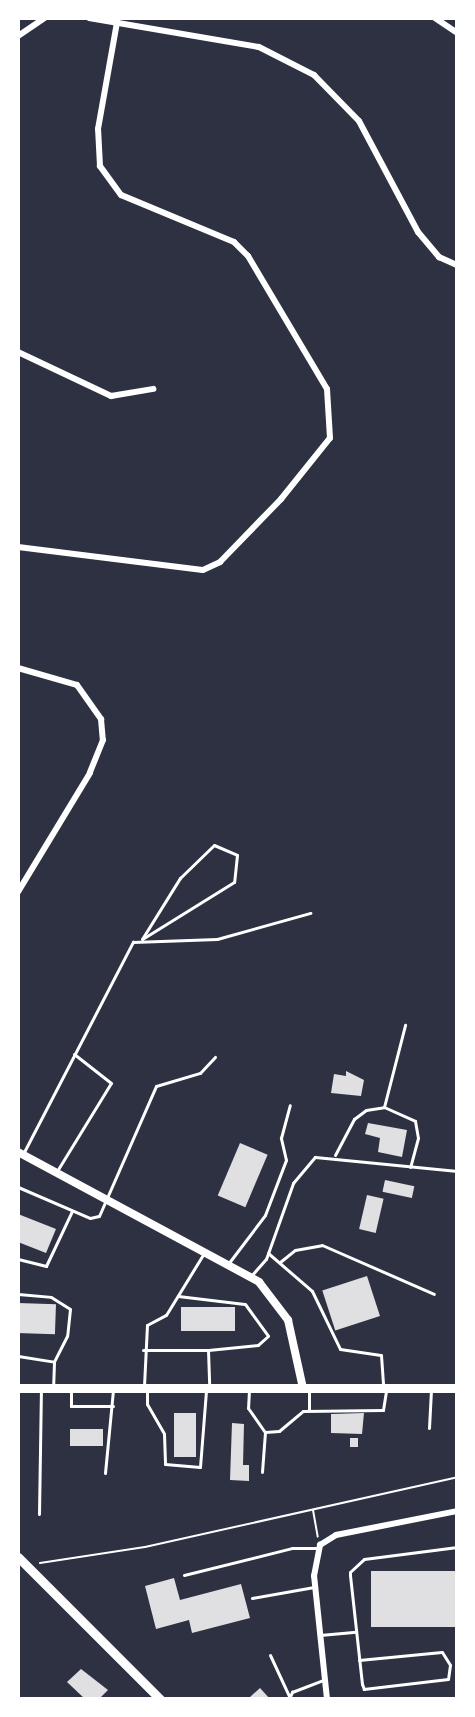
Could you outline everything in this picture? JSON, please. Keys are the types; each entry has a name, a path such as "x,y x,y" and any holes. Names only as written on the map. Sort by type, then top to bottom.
{"main road":[{"path":"18,1388 457,1388"},
{"path":"18,1557 160,1699"}],"street":[{"path":"18,36 45,18"},
{"path":"89,18 259,47 314,75 359,121 418,232 438,257 457,265"},
{"path":"435,18 457,33"},
{"path":"18,548 203,570 220,562 281,499 330,438 327,389 248,256 234,242 121,195 100,166 98,129 117,22"},
{"path":"18,352 111,396 153,389"},
{"path":"18,668 77,685 101,719 103,740 90,773 18,892"},
{"path":"20,1154 251,1276 276,1299 288,1320 306,1388"},
{"path":"327,1699 314,1587 319,1546 336,1534 457,1511"}],"lane":[{"path":"20,1154 133,942 142,939 234,882 237,855 214,845 180,878 142,939"},
{"path":"142,939 217,939 310,913"},
{"path":"384,1107 405,1026"},
{"path":"56,1173 111,1083 75,1054"},
{"path":"18,1187 72,1211 99,1216 156,1086 200,1073 214,1057"},
{"path":"228,1264 264,1215 285,1160 281,1138 290,1105"},
{"path":"335,1155 354,1119 366,1110 384,1107 416,1121 418,1138 410,1167"},
{"path":"251,1276 267,1253 300,1171 315,1157 335,1155 410,1167 457,1171"},
{"path":"18,1259 46,1266 72,1211"},
{"path":"280,1262 295,1250 322,1245 434,1293"},
{"path":"205,1252 166,1315 147,1325 143,1350 145,1389 148,1407 164,1434 165,1464 200,1467 208,1350"},
{"path":"265,1432 279,1431 294,1414 309,1410 383,1410 385,1388 381,1355 340,1349 312,1291 267,1253"},
{"path":"18,1294 51,1297 70,1309 67,1336 54,1362 53,1388"},
{"path":"143,1350 208,1350 258,1345 268,1336 245,1304 178,1296"},
{"path":"18,1356 54,1362"},
{"path":"39,1514 41,1388"},
{"path":"71,1388 71,1406 113,1406"},
{"path":"105,1473 113,1388"},
{"path":"249,1388 248,1408 265,1432 262,1472"},
{"path":"306,1388 309,1410"},
{"path":"429,1428 432,1388"},
{"path":"184,1575 292,1548 319,1546"},
{"path":"359,1660 438,1651 447,1655 450,1671 445,1681 370,1692 362,1684 359,1660 350,1575 355,1563 457,1547"},
{"path":"252,1598 314,1587"},
{"path":"318,1635 356,1632"},
{"path":"270,1655 289,1697 323,1680"}],"path":[{"path":"36,1564 314,1510 457,1477"},
{"path":"314,1510 319,1546"}],"building":[{"path":"346,1071 364,1080 361,1096 331,1093 334,1074 346,1076"},
{"path":"368,1123 407,1130 402,1157 378,1152 380,1138 365,1134"},
{"path":"240,1143 268,1155 245,1207 218,1195"},
{"path":"385,1180 414,1186 412,1198 383,1192"},
{"path":"367,1195 384,1199 376,1233 359,1229"},
{"path":"18,1214 56,1229 46,1253 18,1242"},
{"path":"367,1276 380,1316 335,1330 322,1291"},
{"path":"18,1303 56,1304 55,1334 18,1333"},
{"path":"181,1307 235,1307 235,1331 181,1331"},
{"path":"174,1413 196,1413 196,1457 174,1457"},
{"path":"364,1413 362,1434 331,1433 331,1414"},
{"path":"232,1423 244,1424 243,1465 249,1465 249,1481 230,1480"},
{"path":"70,1429 103,1429 103,1446 70,1446"},
{"path":"350,1438 358,1438 358,1447 350,1447"},
{"path":"371,1571 457,1571 457,1627 371,1627"},
{"path":"174,1578 180,1600 241,1584 250,1618 192,1633 189,1620 156,1629 145,1586"},
{"path":"81,1669 108,1690 99,1699 85,1699 67,1682"},
{"path":"260,1688 270,1699 250,1697"}]}
